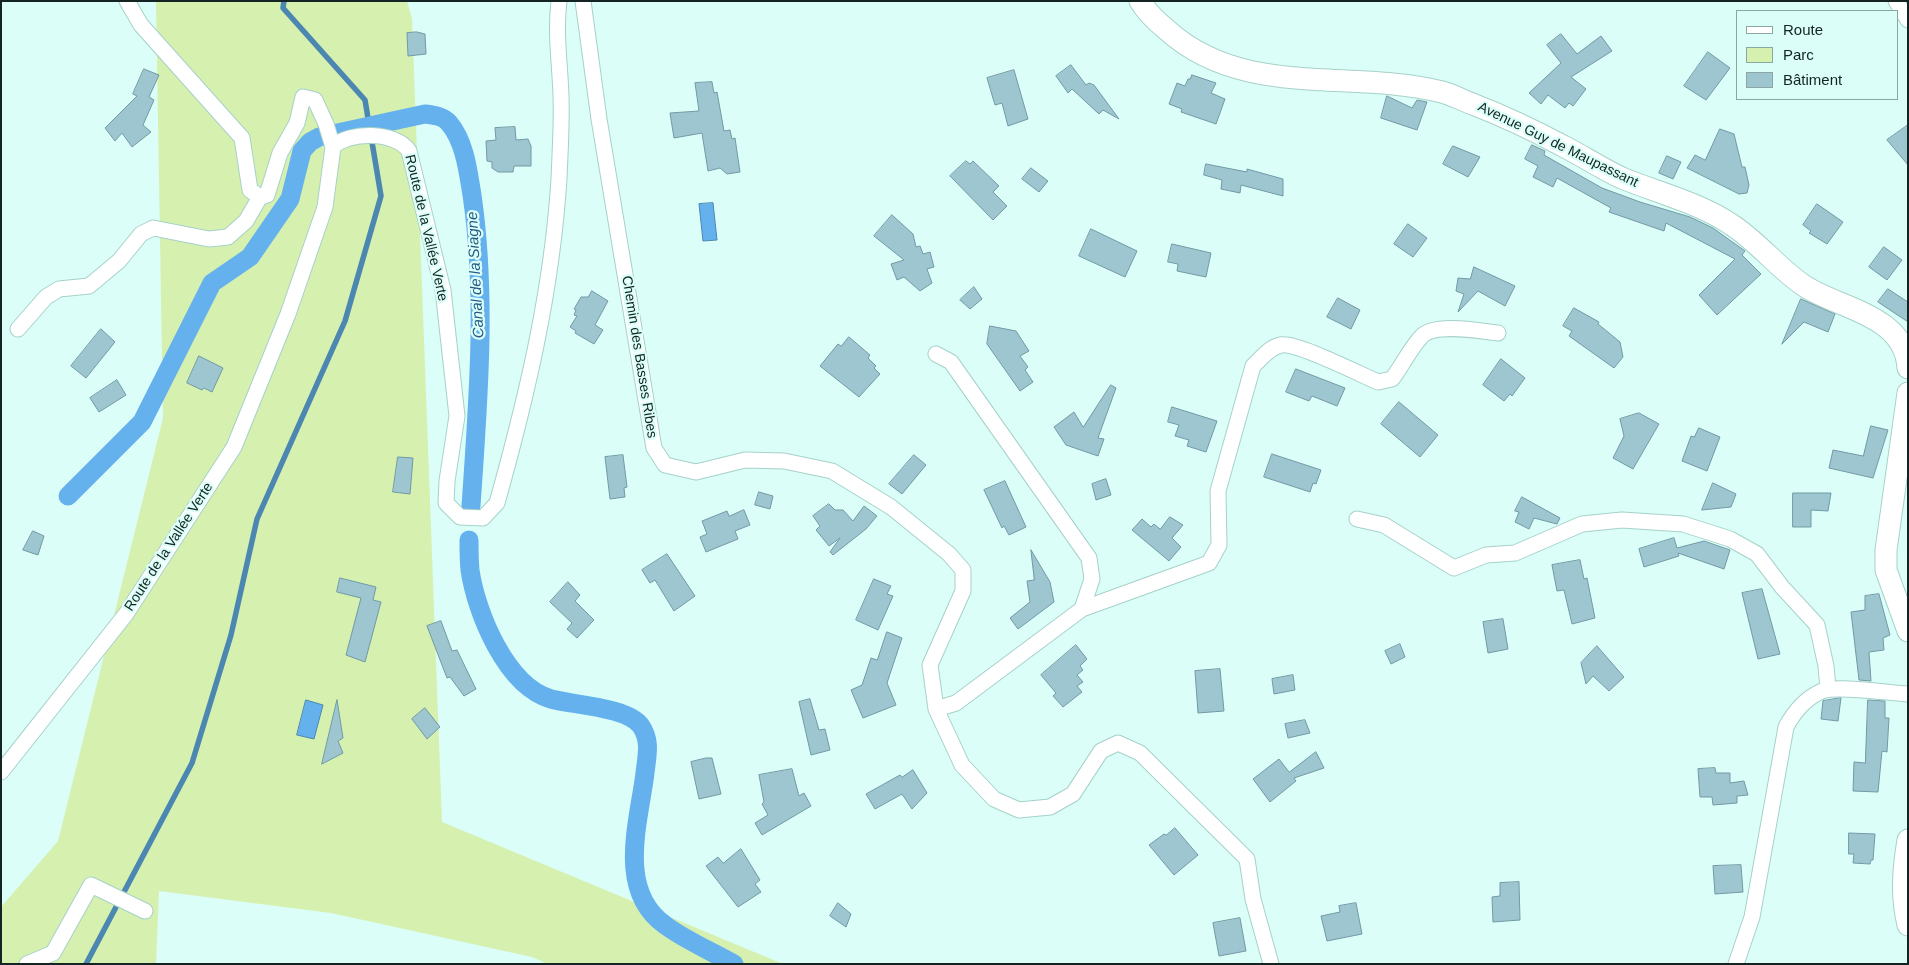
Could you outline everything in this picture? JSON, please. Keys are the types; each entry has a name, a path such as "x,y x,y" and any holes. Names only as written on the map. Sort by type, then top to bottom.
{"main road":[{"name":"Avenue Guy de Maupassant","path":"1140,1 1147,13 1181,44 1200,55 1241,69 1282,78 1354,83 1388,82 1444,92 1513,120 1620,177 1709,212 1752,240 1804,286 1878,320 1892,331 1901,345 1908,368"},
{"path":"1908,393 1886,550 1888,576 1908,631"},
{"path":"1908,840 1902,900 1908,925"}],"street":[{"path":"127,1 141,25 242,138 250,190 260,197"},
{"name":"Route de la Vallée Verte","path":"1,772 126,614 234,447 288,314 325,206 333,147 347,138 388,136 397,140 409,151 418,180 443,290 457,416 447,481 446,503 460,517 483,518 497,502 533,367 550,271 559,170 561,98 556,22 559,1"},
{"name":"Chemin des Basses Ribes","path":"583,1 599,120 654,448 664,465 696,472 745,460 784,461 832,471 891,507 950,554 964,570 963,591 930,665 936,709 962,764 994,799 1018,810 1050,807 1073,794 1101,751 1118,744 1140,753 1247,859 1253,898 1271,964"},
{"path":"1896,1 1908,20"},
{"path":"18,329 46,297 59,289 89,286 119,261 142,234 154,228 209,239 228,237 246,221 260,197 267,195 280,153 297,123 304,97 315,100 326,124 333,147"},
{"path":"936,709 956,703 1082,608 1209,563 1219,545 1218,491 1253,366 1267,352 1280,345 1296,347 1378,382 1392,379 1422,335 1434,330 1460,329 1498,334"},
{"path":"936,354 951,362 1089,558 1092,579 1082,608"},
{"path":"1357,519 1384,525 1454,568 1486,555 1515,552 1582,524 1622,520 1683,524 1730,539 1757,554 1782,587 1817,625 1826,666 1828,689"},
{"path":"1736,964 1752,917 1786,727 1793,715 1810,697 1828,689 1908,694"},
{"path":"27,964 53,953 91,885 145,911"}],"green space":[{"path":"156,1 407,1 412,19 442,822 783,964 548,964 532,957 331,913 159,891 156,964 1,964 1,907 58,841 163,418"}],"water":[{"path":"713,203 717,240 703,241 699,204"},
{"path":"306,700 323,705 314,739 297,735"}],"building":[{"path":"417,32 425,34 426,54 408,56 407,33"},
{"path":"1561,34 1577,54 1601,36 1612,51 1571,77 1586,89 1573,106 1569,103 1565,108 1548,95 1541,104 1529,93 1561,63 1547,45"},
{"path":"1708,52 1730,68 1706,100 1684,86"},
{"path":"1071,65 1086,85 1089,83 1094,85 1119,119 1103,110 1099,114 1072,89 1068,93 1056,76"},
{"path":"144,69 159,75 149,97 154,100 143,125 151,132 132,147 122,133 115,141 105,128 137,96 133,94"},
{"path":"1014,70 1028,119 1008,126 1002,103 995,105 987,78"},
{"path":"1192,75 1216,83 1211,93 1225,99 1216,124 1181,112 1182,109 1169,104 1177,83 1185,86"},
{"path":"712,82 714,93 717,92 724,131 730,130 732,139 735,138 740,172 727,174 720,168 708,171 702,133 674,138 670,113 699,111 695,83"},
{"path":"1387,96 1412,108 1417,100 1427,102 1417,130 1381,118"},
{"path":"1908,125 1908,165 1887,140"},
{"path":"515,127 516,140 528,139 531,146 531,166 514,166 513,172 498,172 492,168 492,162 487,161 486,141 496,140 495,128"},
{"path":"1720,129 1734,134 1742,167 1745,167 1749,185 1747,193 1739,194 1687,168 1695,155 1705,160"},
{"path":"1532,145 1545,151 1544,155 1602,188 1690,217 1713,228 1745,251 1742,255 1761,274 1717,315 1699,295 1735,259 1666,223 1664,231 1609,212 1611,208 1557,178 1553,187 1533,177 1538,166 1525,159"},
{"path":"1453,146 1480,157 1468,177 1443,164"},
{"path":"1667,156 1681,162 1673,179 1659,173"},
{"path":"966,161 970,164 973,161 999,186 993,192 1007,206 993,220 950,176"},
{"path":"1206,164 1247,172 1247,169 1283,179 1283,196 1241,185 1240,193 1221,189 1222,180 1204,175"},
{"path":"1031,168 1048,181 1039,192 1022,179"},
{"path":"1817,204 1843,222 1827,244 1809,233 1811,231 1803,225"},
{"path":"892,215 913,234 916,247 920,246 923,254 930,252 934,267 927,269 932,283 920,291 904,277 897,280 891,264 904,260 874,236"},
{"path":"1408,224 1427,238 1413,257 1394,244"},
{"path":"1091,229 1137,251 1125,277 1079,256"},
{"path":"1172,244 1211,253 1206,277 1177,271 1178,264 1168,262"},
{"path":"1884,247 1902,260 1887,280 1869,267"},
{"path":"1474,267 1515,286 1505,306 1478,291 1458,312 1464,294 1456,291 1458,278 1470,279"},
{"path":"974,287 982,299 970,309 960,300"},
{"path":"1888,289 1908,302 1908,322 1878,302"},
{"path":"592,291 608,301 595,325 603,330 594,344 575,333 576,331 570,327 577,316 574,315 576,310 574,309 581,297 588,297"},
{"path":"1338,298 1360,310 1351,329 1327,317"},
{"path":"1801,299 1835,314 1828,332 1804,322 1782,344"},
{"path":"1574,308 1599,322 1598,324 1620,342 1623,357 1614,368 1569,336 1572,331 1563,326"},
{"path":"990,326 1016,331 1029,351 1020,356 1028,367 1025,370 1033,382 1020,391 987,344"},
{"path":"101,329 115,342 86,378 71,366"},
{"path":"849,337 870,355 868,358 876,366 874,368 880,374 859,397 820,366 838,344 841,346"},
{"path":"199,356 223,368 212,392 204,388 202,390 187,383"},
{"path":"1501,359 1525,378 1512,396 1510,394 1504,401 1483,385"},
{"path":"1296,369 1345,388 1337,406 1312,396 1309,401 1286,392"},
{"path":"117,380 126,395 99,412 90,398"},
{"path":"1111,385 1116,388 1098,438 1104,439 1098,456 1066,445 1054,427 1074,412 1083,427"},
{"path":"1399,402 1438,435 1420,457 1381,424"},
{"path":"1172,407 1217,421 1206,452 1187,446 1189,440 1175,436 1179,425 1168,422"},
{"path":"1639,413 1659,424 1633,469 1613,458 1624,436 1620,419"},
{"path":"1871,426 1888,430 1873,478 1829,468 1833,450 1863,456"},
{"path":"1699,428 1720,437 1707,471 1682,461 1691,436 1694,437"},
{"path":"1272,454 1321,470 1316,484 1313,483 1310,492 1264,477"},
{"path":"623,455 627,487 624,488 625,497 610,499 605,457"},
{"path":"914,455 926,465 902,494 889,484"},
{"path":"398,457 413,458 410,494 393,492"},
{"path":"1106,479 1111,495 1096,500 1092,484"},
{"path":"1005,481 1026,527 1009,535 1004,526 1002,528 984,490"},
{"path":"1713,483 1736,494 1731,507 1702,510"},
{"path":"759,492 773,496 770,509 755,505"},
{"path":"1793,493 1831,493 1828,511 1811,510 1811,527 1793,527"},
{"path":"1522,497 1560,518 1557,524 1534,518 1529,529 1515,522 1519,512 1515,511"},
{"path":"829,504 835,510 843,510 853,521 864,506 877,516 866,529 833,555 830,552 840,538 829,546 816,530 820,526 813,516"},
{"path":"744,510 750,525 735,531 738,539 706,552 700,537 707,534 702,521 727,511 729,516"},
{"path":"1170,517 1183,525 1172,538 1181,547 1169,561 1132,530 1142,519 1151,527 1154,524 1160,529"},
{"path":"33,531 44,536 38,555 23,550"},
{"path":"1674,538 1677,548 1704,541 1730,550 1724,569 1678,553 1679,556 1644,567 1639,549"},
{"path":"1031,550 1050,582 1054,602 1018,629 1010,618 1030,602 1027,581 1034,580"},
{"path":"667,554 695,596 674,611 655,580 650,583 642,570"},
{"path":"1580,560 1584,579 1587,578 1595,618 1572,624 1564,590 1557,591 1552,565"},
{"path":"340,578 376,587 373,600 381,602 365,662 346,655 361,598 337,592"},
{"path":"874,579 891,586 887,594 893,596 878,630 856,620"},
{"path":"568,582 580,595 575,601 594,620 577,638 567,629 572,623 550,602"},
{"path":"1762,589 1780,654 1758,659 1742,593"},
{"path":"1879,594 1890,635 1883,638 1884,650 1869,652 1871,681 1859,680 1851,612 1865,610 1865,596"},
{"path":"1503,619 1508,649 1488,653 1483,622"},
{"path":"441,621 452,651 457,650 476,689 464,696 450,677 447,678 427,626"},
{"path":"887,632 902,638 887,683 896,705 863,718 851,690 862,685 871,658 877,660"},
{"path":"1400,644 1405,657 1391,664 1385,651"},
{"path":"1076,645 1087,659 1080,666 1083,670 1077,675 1083,682 1077,686 1082,692 1063,707 1053,696 1056,693 1041,675"},
{"path":"1597,646 1624,677 1609,691 1593,676 1586,684 1581,663"},
{"path":"1220,669 1224,711 1198,713 1195,671"},
{"path":"1293,675 1295,690 1274,694 1272,679"},
{"path":"1841,698 1838,721 1821,719 1823,701"},
{"path":"810,699 819,730 825,729 830,750 811,755 799,702"},
{"path":"337,700 343,738 338,741 343,753 322,764"},
{"path":"1868,700 1885,701 1885,718 1889,718 1887,752 1882,751 1878,792 1853,791 1854,762 1865,763"},
{"path":"425,708 440,727 427,739 412,719"},
{"path":"1305,720 1310,733 1288,738 1285,724"},
{"path":"1316,752 1324,768 1294,778 1296,781 1270,802 1253,779 1279,759 1289,772"},
{"path":"712,758 721,794 699,799 691,762"},
{"path":"1715,768 1716,773 1730,773 1730,783 1744,781 1748,795 1737,796 1737,803 1713,805 1712,797 1700,797 1698,769"},
{"path":"792,769 799,796 804,793 811,806 762,835 755,823 768,815 762,804 764,802 759,775"},
{"path":"913,770 927,793 912,809 902,794 875,809 866,794"},
{"path":"1175,828 1198,855 1174,875 1149,845"},
{"path":"1849,833 1875,834 1873,860 1871,860 1870,864 1853,863 1854,854 1849,854"},
{"path":"741,849 760,880 755,884 761,892 738,907 706,866 718,857 723,863"},
{"path":"1741,865 1743,892 1715,894 1713,866"},
{"path":"1519,882 1520,920 1493,922 1492,897 1500,896 1500,883"},
{"path":"838,903 851,914 846,927 830,916"},
{"path":"1356,903 1362,934 1327,941 1321,916 1340,912 1339,906"},
{"path":"1240,918 1246,951 1219,956 1213,923"}],"waterway":[{"path":"86,964 192,763 231,635 257,519 345,321 381,196 365,100 283,8 284,1"},
{"name":"Canal de la Siagne","path":"68,496 142,422 212,283 250,257 290,199 302,151 310,142 319,137 425,114 438,116 447,121 459,139 467,167 477,234 480,351 471,506"},
{"name":"Canal de la Siagne","path":"469,540 469,559 473,587 486,626 507,664 520,679 535,691 551,699 613,711 625,715 641,726 648,748 634,854 640,893 650,910 665,925 690,941 734,964"}]}
